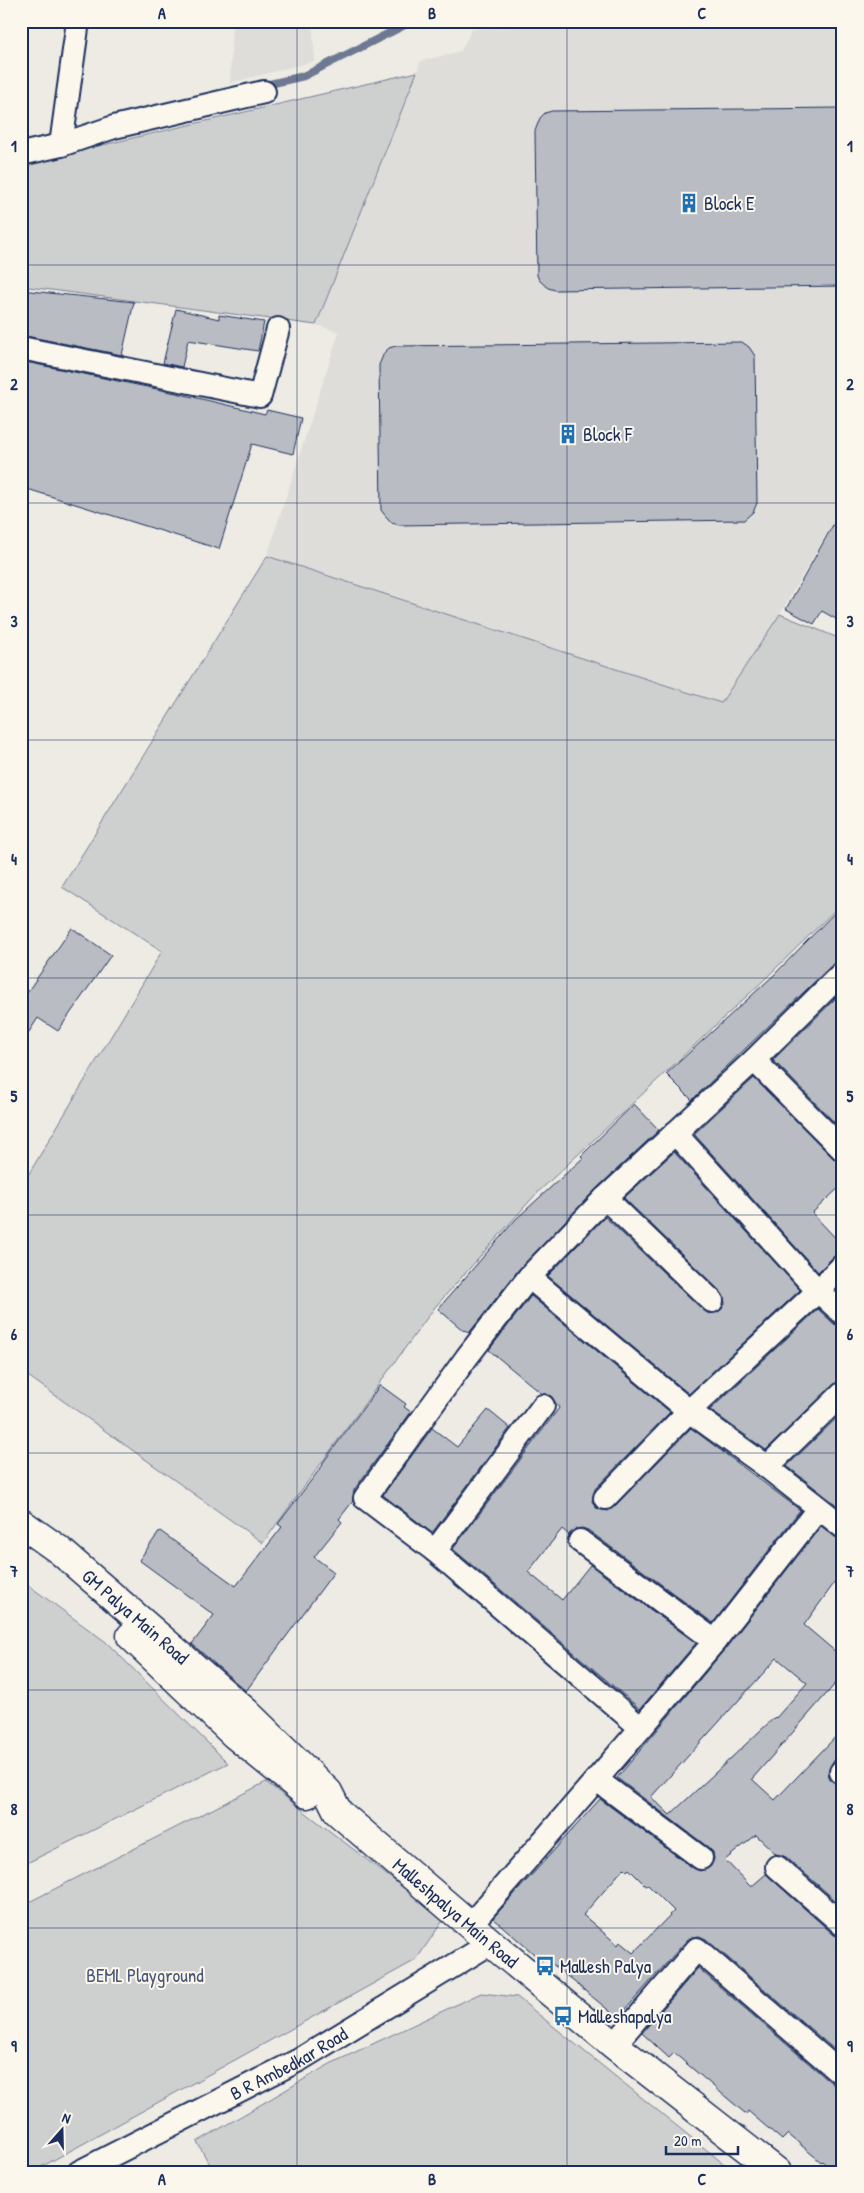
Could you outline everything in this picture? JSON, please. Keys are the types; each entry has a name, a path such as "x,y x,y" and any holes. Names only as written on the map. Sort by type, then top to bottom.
{"main road":[{"name":"GM Palya Main Road","path":"21,1523 59,1550 246,1712"},
{"path":"21,1544 49,1565 132,1637 236,1735 318,1804 338,1812"},
{"name":"Malleshpalya Main Road","path":"246,1712 328,1792 338,1812 614,2045 777,2172"}],"street":[{"path":"61,145 78,21"},
{"path":"21,154 61,145 114,127 264,92"},
{"path":"21,348 260,396 278,329"},
{"path":"641,1728 435,1551 365,1498 467,1357 529,1277 605,1198 754,1060 843,972"},
{"path":"754,1060 843,1150"},
{"path":"675,1133 818,1291 843,1314"},
{"path":"605,1198 712,1301"},
{"path":"605,1498 689,1411 818,1291 843,1265"},
{"path":"529,1277 689,1411 767,1467 843,1527"},
{"path":"767,1467 843,1393"},
{"path":"435,1551 544,1406"},
{"path":"471,1924 715,1641 818,1509"},
{"path":"580,1541 715,1641"},
{"path":"597,1780 701,1858"},
{"path":"777,1867 843,1925"},
{"name":"B R Ambedkar Road","path":"79,2172 299,2060 491,1943"},
{"path":"614,2045 697,1950 843,2075"}],"shaded area":[{"path":"232,21 312,21 315,61 230,83"},
{"path":"566,21 772,23 773,21 843,21 843,506 780,614 721,703 267,556 339,332 316,325 421,61 461,51 472,29"}],"green space":[{"path":"417,72 316,325 21,286 21,164"},
{"path":"267,556 721,703 780,614 843,640 843,902 764,980 536,1194 435,1307 263,1543 21,1371 21,1187 162,951 62,887"},
{"path":"21,1580 106,1642 228,1763 21,1866"},
{"name":"BEML Playground","path":"266,1782 444,1919 416,1960 32,2172 21,2172 21,1906"},
{"path":"481,1993 517,1997 734,2172 214,2172 197,2142 330,2064"}],"building":[{"name":"Block E","path":"843,108 843,286 555,290 548,288 539,280 537,275 535,131 540,118 545,113 552,111"},
{"path":"21,290 134,302 122,355 21,335"},
{"path":"176,309 219,319 219,315 264,322 258,351 188,340 182,367 163,363"},
{"name":"Block F","path":"742,342 749,347 755,356 757,503 753,512 744,520 399,525 392,523 381,510 379,365 384,353 389,348 396,346"},
{"path":"21,361 176,393 265,414 267,410 301,418 293,454 252,444 219,549 21,487"},
{"path":"843,507 843,623 822,611 814,624 786,609"},
{"path":"843,904 843,959 834,963 692,1100 666,1074 773,976"},
{"path":"72,928 111,955 58,1031 38,1018 21,1044 21,1001"},
{"path":"843,991 843,1131 773,1060"},
{"path":"754,1078 834,1159 843,1163 843,1184 812,1213 843,1246 843,1252 834,1256 818,1272 694,1134"},
{"path":"634,1104 659,1130 596,1189 520,1268 469,1333 438,1309 516,1219 583,1158 581,1156"},
{"path":"674,1152 800,1290 689,1394 548,1276 605,1217 703,1310 709,1314 721,1310 725,1304 721,1292 624,1198"},
{"path":"531,1296 670,1412 595,1489 592,1501 596,1508 608,1511 614,1507 691,1428 800,1510 713,1623 588,1530 582,1528 575,1529 569,1535 562,1529 528,1572 562,1600 590,1565 696,1643 640,1709 453,1549 559,1408 551,1396 541,1393 489,1350"},
{"path":"818,1309 834,1324 843,1327 843,1380 834,1384 766,1450 710,1410"},
{"path":"380,1385 406,1404 404,1407 411,1412 354,1490 353,1501 339,1519 342,1522 314,1557 334,1572 246,1691 192,1644 214,1615 139,1560 160,1531 236,1586 282,1527 278,1524"},
{"path":"488,1410 510,1428 432,1533 383,1495 432,1428 457,1447"},
{"path":"843,1412 843,1510 787,1466"},
{"path":"821,1526 835,1537 843,1540 843,1571 804,1625 843,1658 843,1675 752,1779 775,1800 843,1729 843,1759 833,1761 828,1772 830,1780 843,1786 843,1907 786,1857 776,1854 756,1835 725,1860 751,1887 766,1874 834,1935 843,1938 843,2057 706,1939 699,1936 687,1940 618,2018 545,1958 542,1961 493,1918 600,1799 693,1868 700,1871 711,1866 714,1859 713,1852 709,1848 617,1778 725,1649","holes":["777,1658 807,1683 776,1718 670,1815 651,1797","624,1868 627,1871 629,1869 646,1886 648,1885 674,1911 633,1953 620,1942 618,1945 583,1915"]},
{"path":"698,1968 834,2085 843,2088 843,2172 835,2172 788,2134 782,2140 748,2111 746,2114 674,2053 669,2058 642,2033"}],"waterway":[{"path":"261,86 304,76 405,25 419,21"}],"place":[{"name":"Block E","path":"689,203"},
{"name":"Block F","path":"568,434"},
{"name":"Mallesh Palya","path":"545,1966"},
{"name":"Malleshapalya","path":"563,2016"}]}
